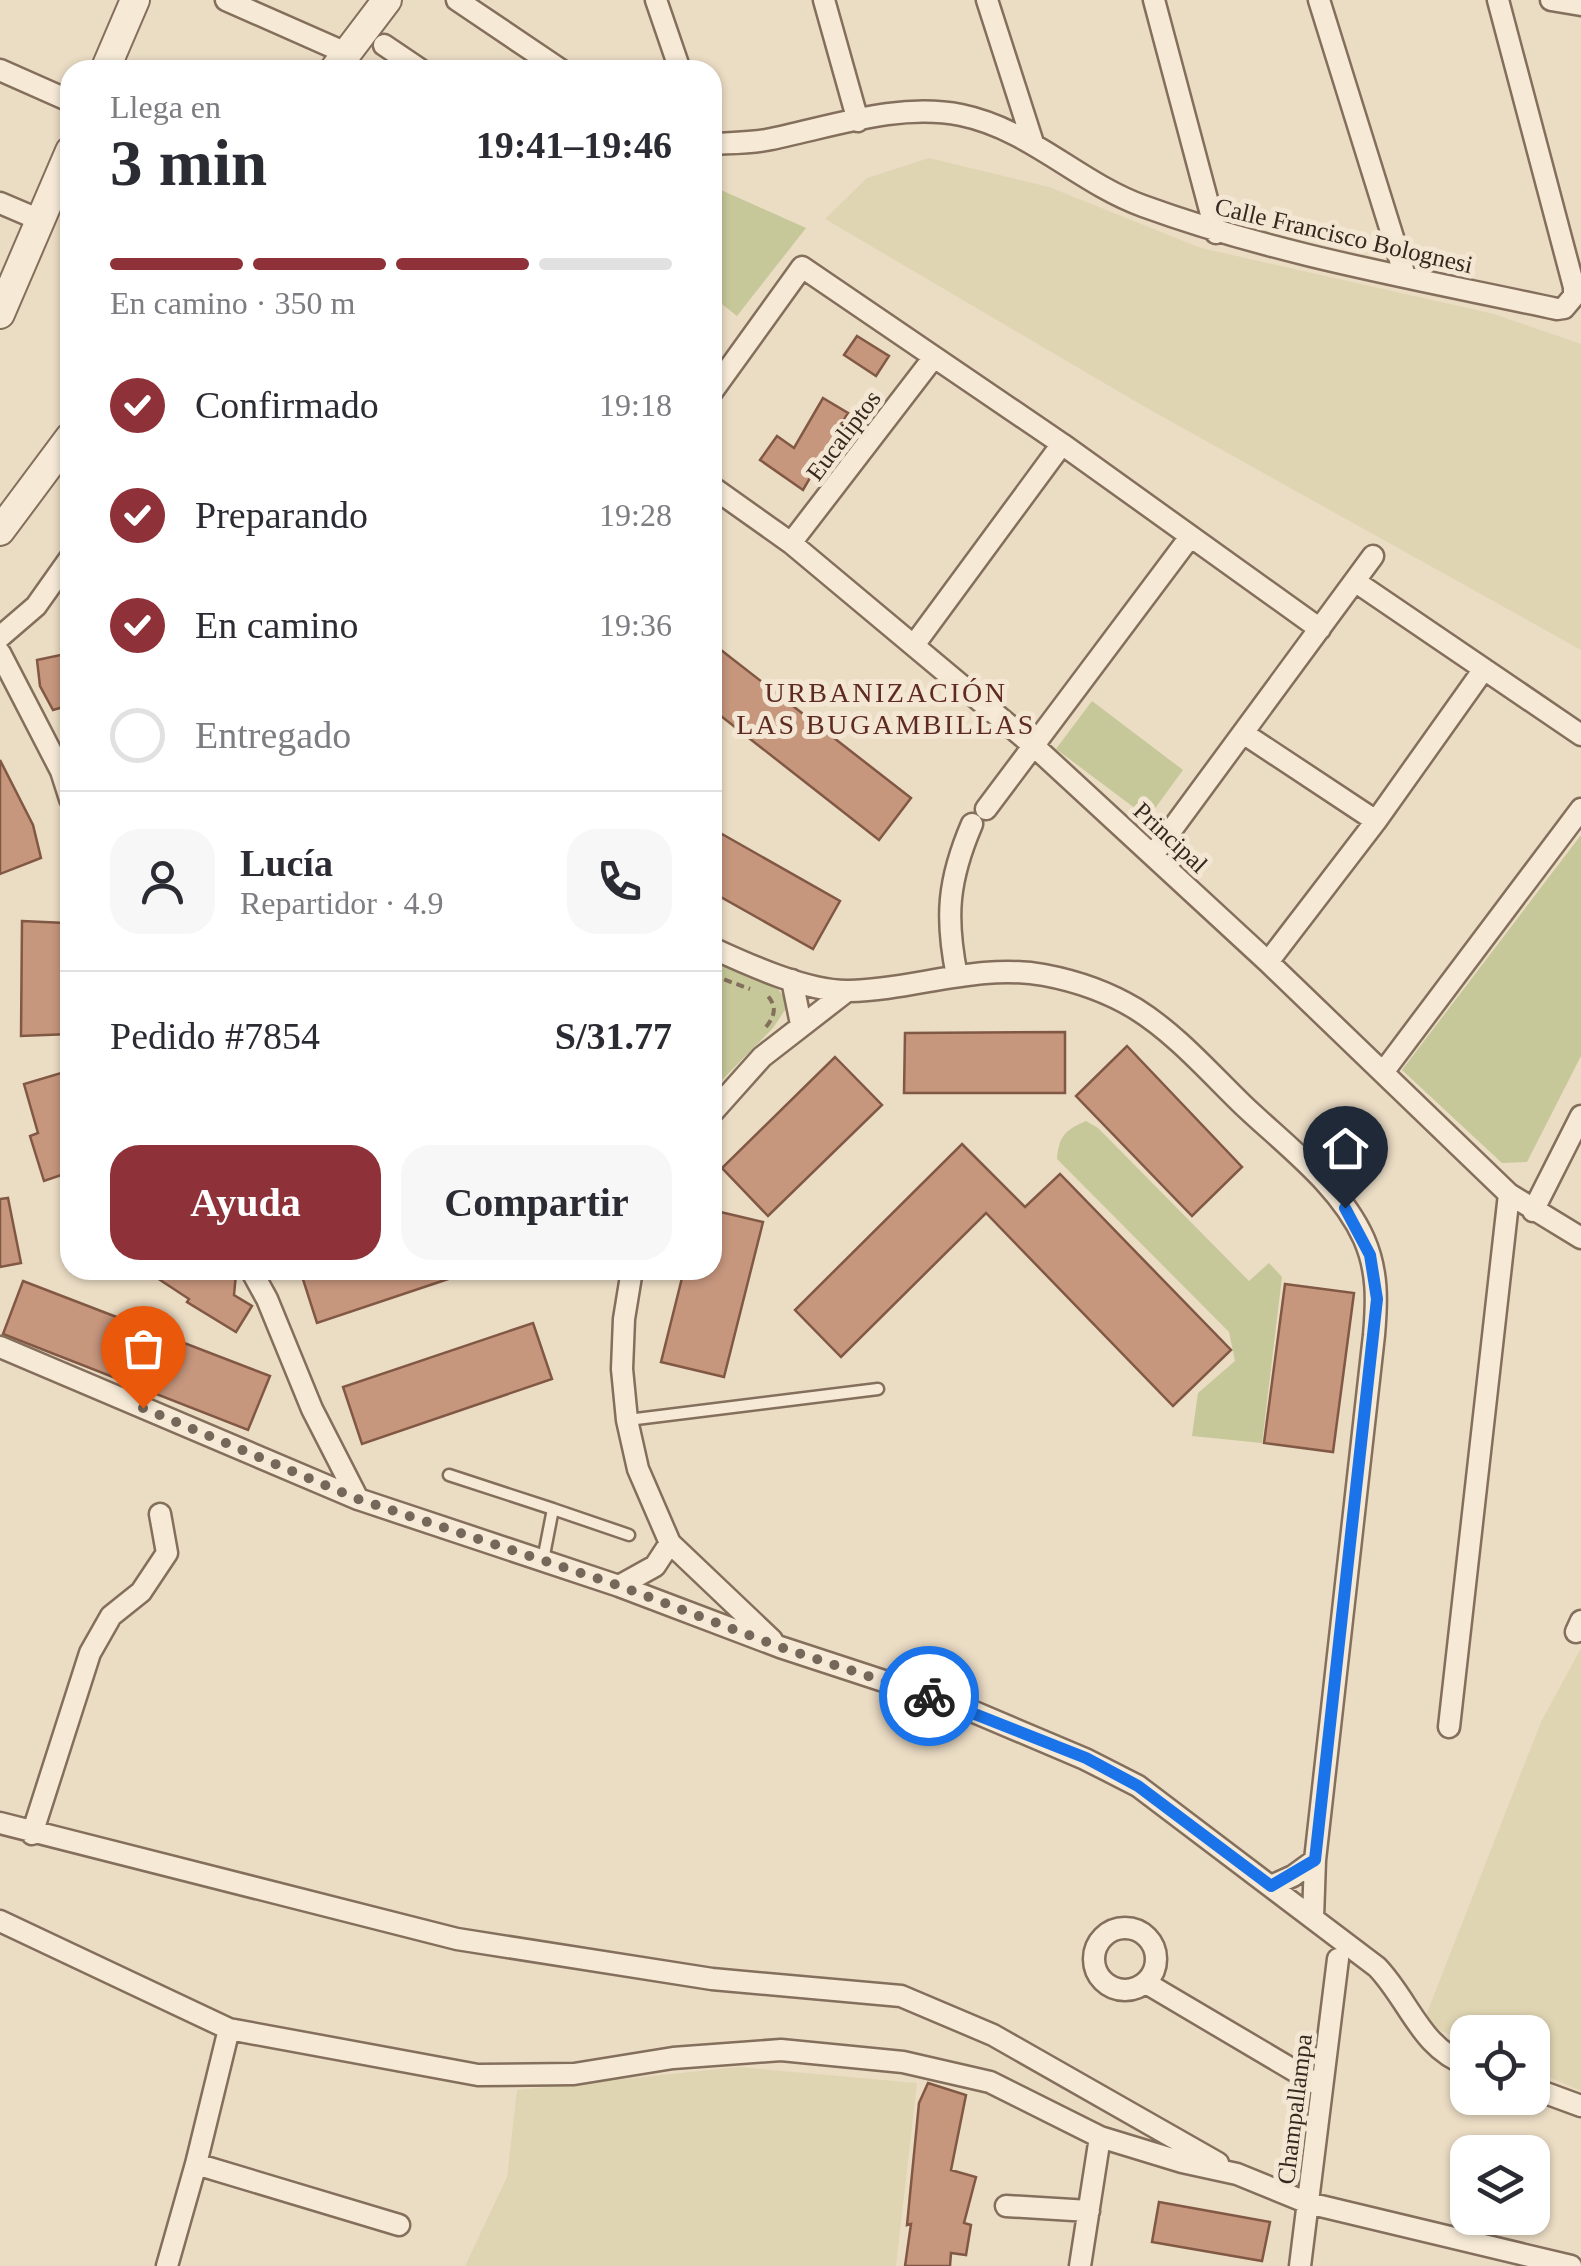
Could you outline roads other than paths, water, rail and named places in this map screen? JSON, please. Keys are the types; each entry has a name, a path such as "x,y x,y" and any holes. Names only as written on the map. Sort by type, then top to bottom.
{"street":[{"path":"109,60 135,0"},
{"path":"226,0 336,60"},
{"path":"341,60 386,0"},
{"path":"457,0 546,60"},
{"path":"656,0 677,60"},
{"path":"824,0 858,121"},
{"path":"987,0 1033,143"},
{"path":"1154,0 1216,233"},
{"path":"1319,0 1405,276"},
{"path":"1498,0 1571,234"},
{"path":"1551,0 1581,5"},
{"path":"384,45 406,60"},
{"path":"0,70 60,97"},
{"name":"Calle Francisco Bolognesi","path":"722,143 760,141 915,111 959,114 996,125 1033,143 1113,196 1216,233 1557,309 1570,304 1574,288 1571,234"},
{"path":"0,314 60,174"},
{"path":"0,202 40,220"},
{"path":"722,378 802,267 1062,444 1320,629"},
{"name":"Eucaliptos","path":"791,543 934,356"},
{"path":"914,645 1062,444"},
{"path":"0,531 60,450"},
{"name":"Principal","path":"722,494 791,543 1035,747 1268,962 1509,1194 1581,1238"},
{"path":"957,976 949,938 949,898 956,861 979,817 1190,537"},
{"path":"1153,855 1373,556"},
{"path":"0,638 36,606 60,574"},
{"path":"1356,582 1581,735"},
{"path":"0,653 60,771"},
{"path":"1268,962 1376,821 1484,669"},
{"path":"1243,733 1376,821"},
{"path":"1384,1072 1581,808"},
{"path":"722,953 784,986 847,991 1010,972 1040,974 1084,985 1135,1009 1175,1039 1329,1187 1362,1236 1376,1277 1374,1335 1315,1860 1313,1918"},
{"path":"784,986 801,1024"},
{"path":"722,1102 762,1057 847,991"},
{"path":"1533,1211 1581,1116"},
{"path":"1450,1728 1509,1194"},
{"path":"258,1280 312,1409 358,1499"},
{"path":"631,1280 622,1352 627,1420 638,1470 670,1543 780,1647"},
{"path":"0,1347 358,1499 960,1706 1086,1758 1138,1786 1377,1967 1396,1986 1437,2049 1450,2056"},
{"path":"32,1834 90,1653 111,1616 141,1592 167,1553 160,1514"},
{"path":"620,1586 656,1566 670,1543"},
{"path":"0,1823 457,1940 712,1979 901,1996 993,2035 1237,2174 1308,2203 1571,2266"},
{"path":"1271,1886 1315,1860"},
{"path":"0,1922 229,2029 478,2076 574,2074 672,2058 781,2050 903,2062 990,2082 1100,2137 1237,2174"},
{"name":"Champallampa","path":"1300,2266 1338,1959"},
{"path":"1146,1983 1322,2087"},
{"path":"190,2266 168,2263 229,2029"},
{"path":"1550,2095 1581,2106"},
{"path":"1080,2266 1100,2137"},
{"path":"196,2164 399,2225"},
{"path":"1006,2206 1089,2211"}],"lane":[{"path":"627,1420 878,1389"},
{"path":"449,1475 628,1535"},
{"path":"543,1561 553,1509"}],"district":[{"name":"URBANIZACIÓN LAS BUGAMBILLAS","path":"886,708"}]}
